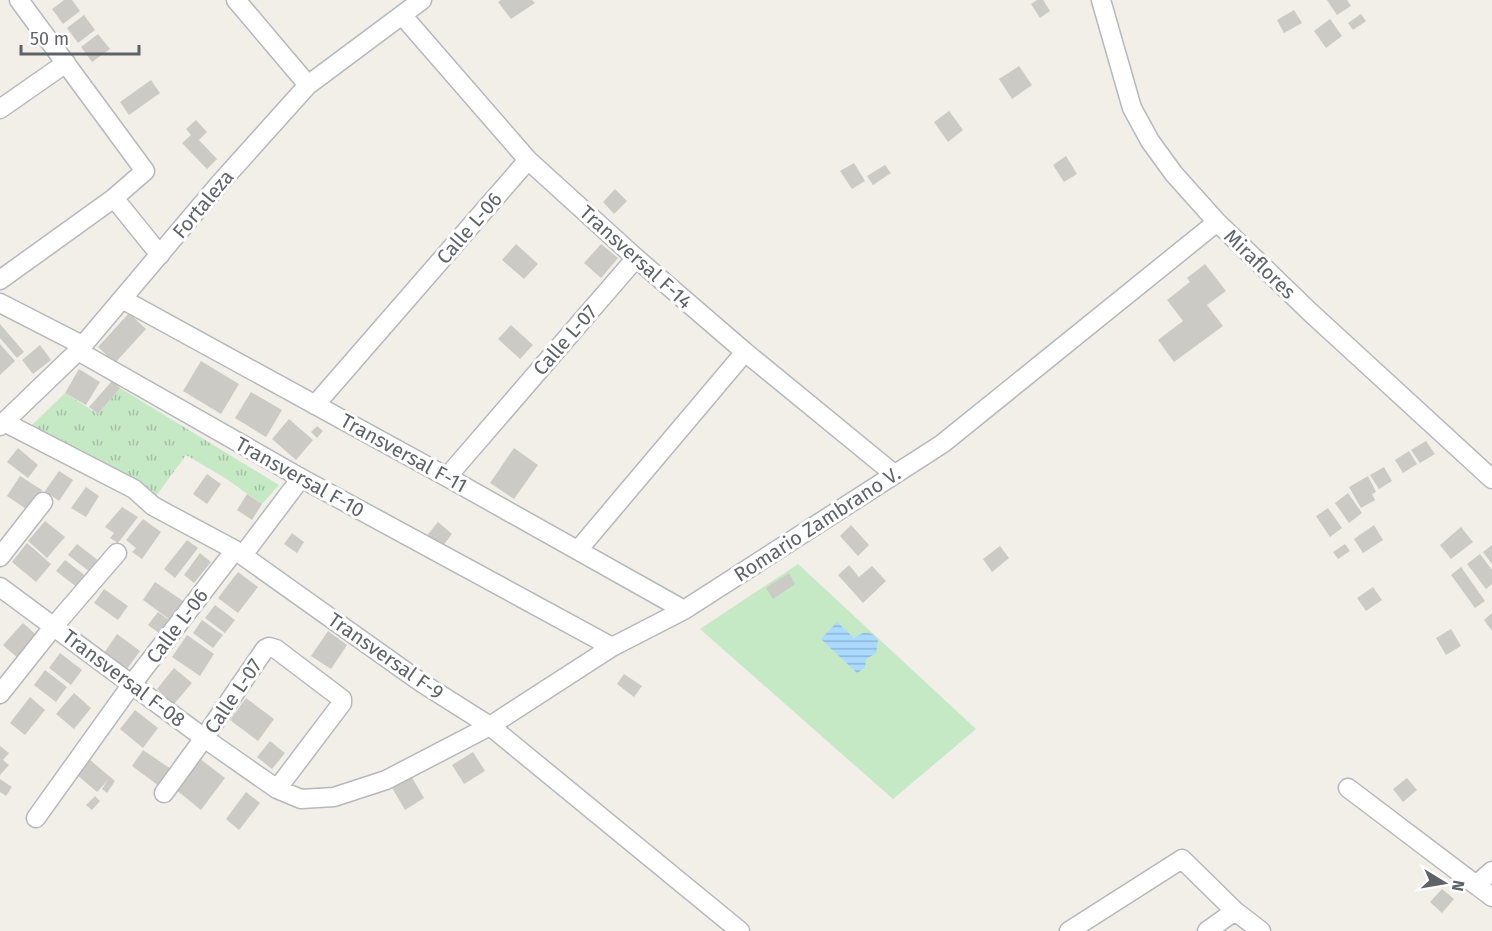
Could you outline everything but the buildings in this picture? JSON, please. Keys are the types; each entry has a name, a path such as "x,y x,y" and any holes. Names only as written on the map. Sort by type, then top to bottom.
{"street":[{"path":"0,280 114,198 145,171 19,0"},
{"path":"236,0 308,86"},
{"name":"Fortaleza","path":"2,424 80,348 220,183 308,86 422,0"},
{"name":"Miraflores","path":"1101,0 1132,108 1150,141 1174,174 1217,222 1310,312 1492,479"},
{"name":"Transversal F-14","path":"402,15 528,160 636,258 745,352 894,474"},
{"path":"0,109 66,63"},
{"name":"Calle L-06","path":"315,405 528,160"},
{"path":"114,198 160,255"},
{"name":"Romario Zambrano V.","path":"386,780 490,726 612,647 684,610 942,444 1217,222"},
{"name":"Calle L-07","path":"447,477 636,258"},
{"name":"Transversal F-11","path":"122,299 684,610"},
{"name":"Transversal F-10","path":"0,303 301,478 612,647"},
{"path":"578,550 745,352"},
{"name":"Transversal F-9","path":"2,424 134,489 153,506 239,553 422,683 490,726 740,931"},
{"name":"Calle L-06","path":"36,818 132,684 301,478"},
{"path":"0,557 43,502"},
{"path":"0,694 54,626 117,553"},
{"name":"Transversal F-08","path":"0,587 204,738 277,789 301,799 334,797 386,780"},
{"name":"Calle L-07","path":"164,793 265,649 269,647 276,649 342,699 342,703 277,789"},
{"path":"1348,788 1492,897"},
{"path":"1069,931 1182,859 1235,910 1261,931"},
{"path":"1476,885 1492,871"},
{"path":"1208,931 1235,910"}],"green space":[{"path":"120,388 279,485 262,504 225,478 186,455 156,496 31,426 65,393 98,414"},
{"path":"798,564 976,729 893,799 700,629"}],"water":[{"path":"837,622 854,638 860,634 870,633 878,641 876,653 866,659 865,668 857,673 821,639"}]}
